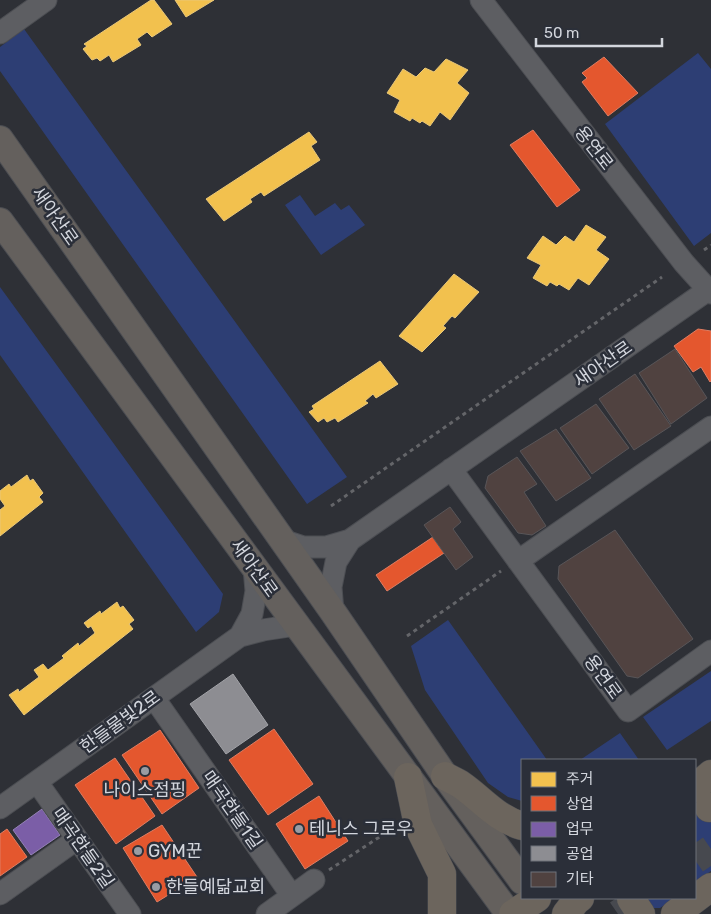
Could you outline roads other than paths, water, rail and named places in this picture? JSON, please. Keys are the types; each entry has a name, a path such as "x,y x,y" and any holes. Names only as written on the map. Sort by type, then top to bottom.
{"highway":[{"path":"696,770 711,764"},
{"path":"705,801 711,774"},
{"path":"445,776 459,784 491,810 512,823 521,826"},
{"path":"408,777 418,825 442,874 442,914"},
{"path":"696,898 711,887"},
{"path":"514,914 534,899"},
{"path":"566,914 579,899"},
{"path":"631,899 641,914"},
{"path":"674,914 695,899"}],"main road":[{"name":"새아산로","path":"0,139 333,612 445,776 521,879"},
{"name":"새아산로","path":"0,221 509,914"}],"street":[{"path":"0,33 46,0"},
{"name":"용연로","path":"481,0 684,263 710,292"},
{"name":"새아산로","path":"282,540 303,547 326,547 350,540 710,292"},
{"path":"510,566 711,427"},
{"name":"용연로","path":"451,469 510,566 628,711 711,651"},
{"name":"새아산로","path":"333,612 331,587 336,562 350,540"},
{"path":"240,636 252,614 256,591 254,568"},
{"path":"240,636 296,625"},
{"name":"한들물빛2로","path":"0,808 240,636"},
{"name":"매곡한들1길","path":"154,698 292,896"},
{"name":"매곡한들2길","path":"37,782 130,914"},
{"path":"0,894 77,838"},
{"path":"267,914 314,880"}],"tunnel":[{"path":"696,859 711,849"},
{"path":"618,914 640,899"}],"place":[{"name":"나이스점핑","path":"145,771"},
{"name":"테니스 그로우","path":"299,829"},
{"name":"GYM꾼","path":"138,851"},
{"name":"한들예닮교회","path":"156,887"}]}
